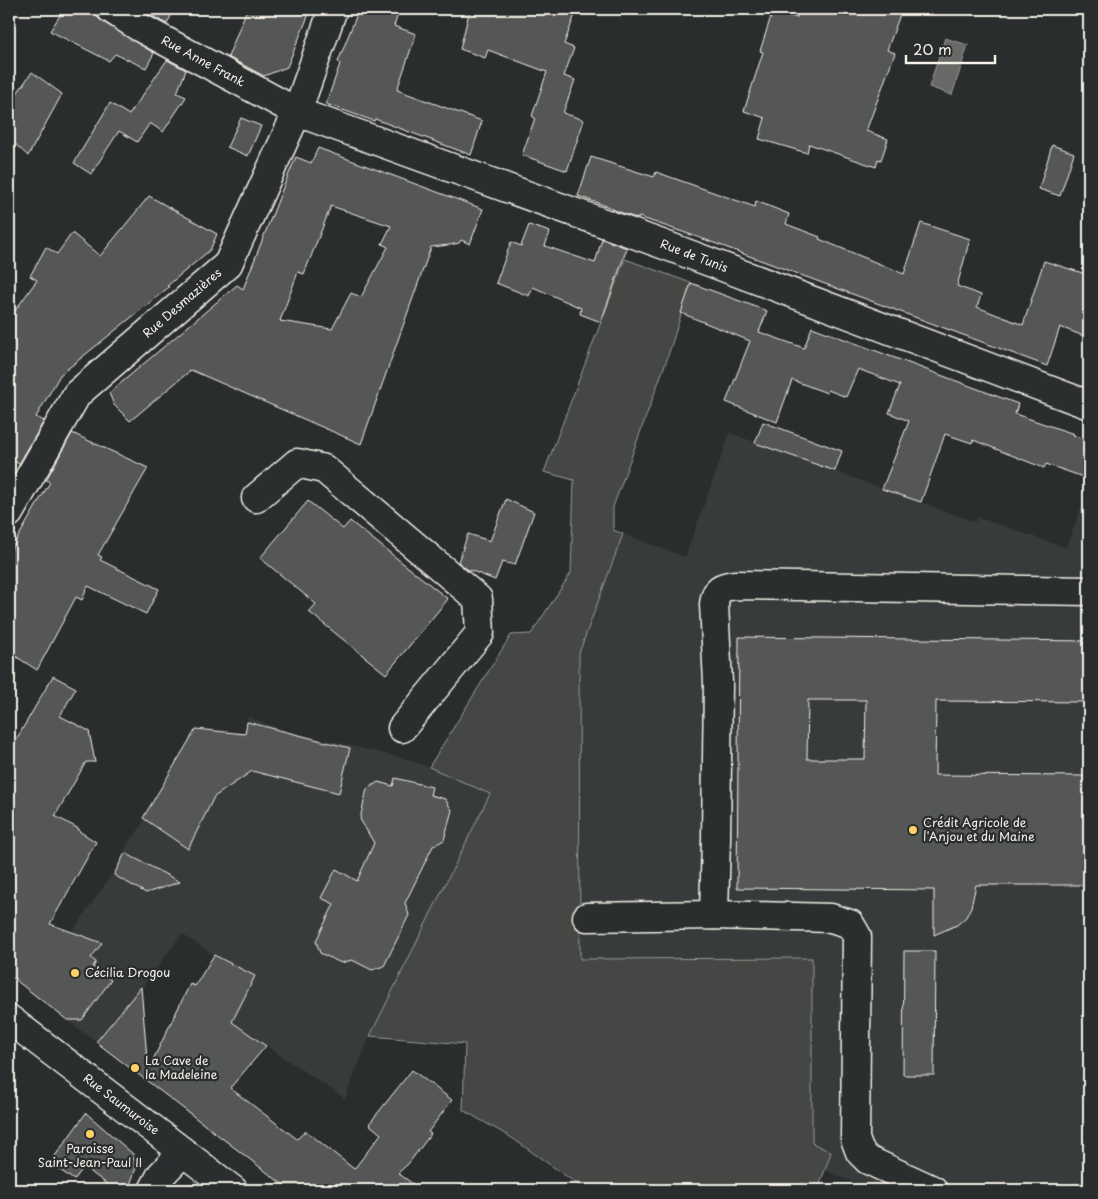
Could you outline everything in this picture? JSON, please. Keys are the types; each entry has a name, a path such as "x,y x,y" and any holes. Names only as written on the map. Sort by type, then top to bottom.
{"street":[{"name":"Rue Anne Frank","path":"111,9 139,27 297,112"},
{"name":"Rue Desmazières","path":"9,514 77,394 228,264 297,112 333,9"},
{"name":"Rue de Tunis","path":"297,112 670,247 1089,405"},
{"path":"256,498 297,463 324,469 478,599 480,633 402,728"},
{"path":"714,915 718,693 714,604 715,593 723,586 1089,591"},
{"path":"587,917 714,915 831,918 850,924 857,936 855,1139 860,1152 868,1160 933,1190"},
{"name":"Rue Saumuroise","path":"9,1019 233,1190"},
{"path":"152,1190 161,1175 183,1152"}],"shaded area":[{"path":"945,38 968,45 952,95 929,87"},
{"path":"625,259 691,283 667,359 613,507 613,530 623,534 579,653 580,959 812,958 812,1143 831,1152 818,1190 586,1190 512,1138 463,1110 465,1044 370,1036 490,794 429,767 511,635 531,634 571,573 574,480 544,472"},
{"path":"730,433 975,522 977,517 1066,548 1089,486 1089,1190 870,1190 825,1170 831,1152 812,1144 812,958 580,959 579,653 623,534 685,557"},
{"path":"248,717 284,730 403,758 429,767 490,794 370,1036 345,1099 243,1030 231,1025 254,976 214,955 182,934 132,1001 117,1019 115,1017 96,1042 34,995 75,933 72,932 112,874 196,729 244,734"}],"building":[{"path":"64,9 95,9 97,17 103,22 154,53 146,68 115,54 109,61 50,31"},
{"path":"140,9 174,9 167,24"},
{"path":"247,9 311,9 287,67 264,76 228,57"},
{"path":"359,9 400,9 394,26 416,34 397,90 482,121 471,155 375,119 374,121 326,104 340,64 338,62"},
{"path":"470,9 577,9 564,44 574,48 564,76 575,80 563,113 584,120 567,171 522,155 535,118 532,116 547,72 488,50 485,58 460,49"},
{"path":"799,9 902,9 887,50 895,53 866,131 888,139 881,160 878,159 876,167 809,144 807,153 759,139 765,118 744,111 763,52 760,51 773,10 797,18"},
{"path":"167,60 186,70 177,93 186,97 163,132 150,123 137,142 119,131 91,174 74,163 110,103 129,115"},
{"path":"32,72 62,94 28,156 9,138 9,105"},
{"path":"241,118 261,126 248,156 227,147"},
{"path":"1052,145 1074,153 1060,196 1039,189"},
{"path":"318,148 483,209 470,244 461,240 459,243 431,247 361,444 191,370 130,421 114,405 109,393 237,285 243,289 296,157 311,163","holes":["331,206 391,226 382,244 388,247 361,297 351,293 332,329 280,321 298,272 304,274"]},
{"path":"591,157 654,177 656,172 755,207 756,201 789,214 786,224 904,274 921,223 970,239 957,286 981,295 977,307 1023,325 1044,261 1089,275 1089,338 1060,327 1047,366 706,240 639,217 638,219 578,196"},
{"path":"149,196 217,234 210,250 167,286 169,287 60,375 36,417 44,421 19,464 9,458 9,319 37,280 30,276 46,247 57,254 72,233 100,256"},
{"path":"529,225 550,232 545,246 595,263 602,239 627,248 601,322 580,314 581,308 533,287 529,296 496,283 511,242 521,246"},
{"path":"691,283 767,311 759,332 804,348 812,327 1018,404 1015,414 1089,441 1089,479 1046,464 1044,468 973,440 972,443 945,434 921,502 882,489 909,421 889,413 900,385 858,369 846,397 828,390 827,393 792,380 777,422 726,402 750,341 681,313"},
{"path":"763,422 842,451 835,471 755,443"},
{"path":"72,433 148,468 98,555 102,557 100,560 159,589 146,614 88,586 82,600 76,597 37,670 9,652 9,553 50,482 46,480"},
{"path":"506,499 534,512 515,565 502,562 495,580 467,569 458,562 468,534 490,541"},
{"path":"308,501 343,529 350,521 448,599 386,674 309,612 316,604 260,558"},
{"name":"Crédit Agricole de l'Anjou et du Maine","path":"739,637 1089,641 1089,702 936,701 935,775 1089,776 1089,885 976,885 971,907 966,917 957,925 934,935 934,890 737,888","holes":["808,700 866,700 865,759 807,759"]},
{"path":"53,676 76,688 60,716 89,731 95,762 86,762 55,816 79,829 79,831 96,842 50,924 102,943 91,958 96,962 93,967 111,980 82,1020 67,1020 9,975 9,752"},
{"path":"247,722 350,748 339,793 252,771 214,797 188,849 143,818 196,729 245,734"},
{"path":"395,778 432,787 430,795 445,799 452,810 444,840 433,846 405,903 409,915 384,966 372,970 352,960 341,963 320,953 316,941 334,904 321,898 336,869 357,881 374,843 360,819 367,789 378,782 393,786"},
{"path":"125,853 180,882 146,893 114,875"},
{"path":"904,951 935,951 934,1075 903,1075"},
{"path":"214,955 255,976 232,1022 266,1046 230,1088 297,1139 306,1131 354,1169 381,1134 369,1124 412,1070 452,1100 428,1132 431,1134 408,1164 398,1173 421,1190 290,1190 96,1042 141,987 148,1070 190,984 195,986"},
{"name":"Paroisse Saint-Jean-Paul II","path":"86,1113 133,1154 136,1168 128,1190 115,1190 84,1167 74,1180 50,1163"}],"place":[{"name":"Crédit Agricole de l'Anjou et du Maine","path":"913,830"},
{"name":"Cécilia Drogou","path":"75,973"},
{"name":"La Cave de la Madeleine","path":"135,1068"},
{"name":"Paroisse Saint-Jean-Paul II","path":"90,1134"}]}
